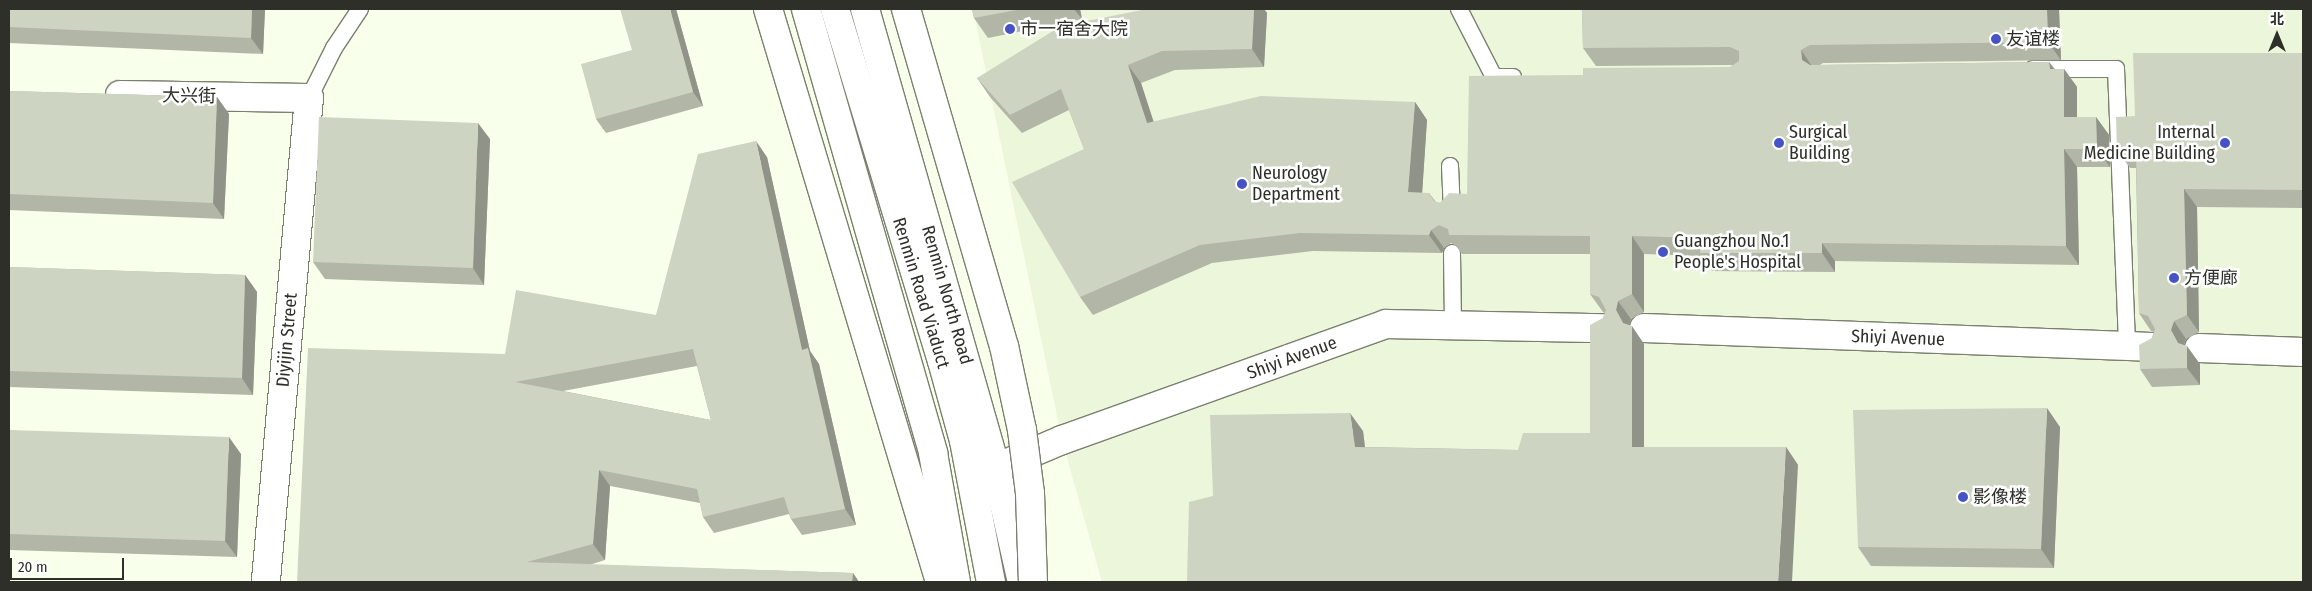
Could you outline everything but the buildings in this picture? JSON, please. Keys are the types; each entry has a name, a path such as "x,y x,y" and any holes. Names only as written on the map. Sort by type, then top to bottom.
{"main road":[{"path":"768,9 940,582"},
{"path":"806,9 932,453 956,582"},
{"name":"Renmin Road Viaduct","path":"835,9 942,361 964,441 990,582"},
{"name":"Renmin North Road","path":"865,9 996,468 1022,582"},
{"path":"906,9 983,268 1008,365 1022,430 1030,493 1033,582"},
{"name":"大兴街","path":"96,94 309,98"},
{"name":"Diyijin Street","path":"266,582 309,98"},
{"name":"Shiyi Avenue","path":"996,468 1062,440 1386,324 1603,328"},
{"name":"Shiyi Avenue","path":"1644,328 2139,347"},
{"path":"2200,348 2303,352"}],"lane":[{"path":"309,98 360,9"},
{"path":"1459,9 1494,77 1534,77"},
{"path":"2015,70 2116,69 2139,347"},
{"path":"1450,166 1452,211"},
{"path":"1452,253 1453,326"}],"shaded area":[{"name":"Guangzhou No.1 People's Hospital","path":"973,9 2303,9 2303,582 1102,582 1062,440"}],"place":[{"name":"市一宿舍大院","path":"1010,29"},
{"name":"友谊楼","path":"1996,39"},
{"name":"Surgical Building","path":"1779,143"},
{"name":"Internal Medicine Building","path":"2225,143"},
{"name":"Neurology Department","path":"1242,184"},
{"name":"Guangzhou No.1 People's Hospital","path":"1663,252"},
{"name":"方便廊","path":"2174,278"},
{"name":"影像楼","path":"1963,497"}]}
